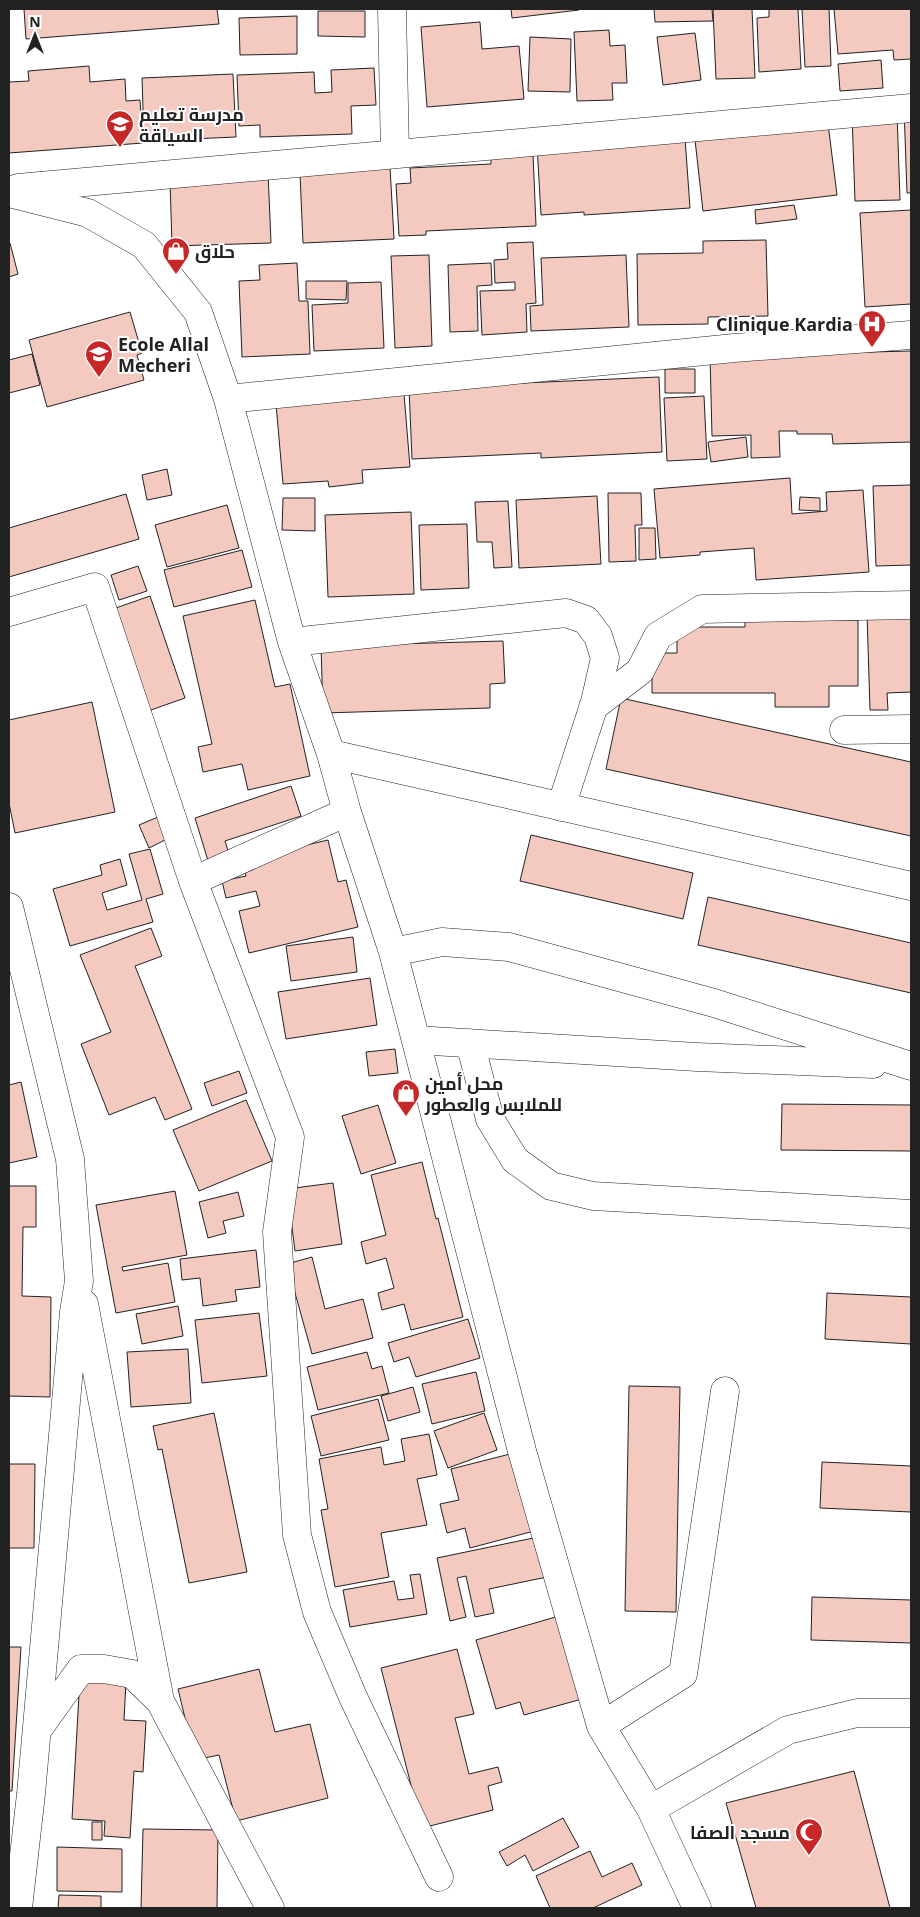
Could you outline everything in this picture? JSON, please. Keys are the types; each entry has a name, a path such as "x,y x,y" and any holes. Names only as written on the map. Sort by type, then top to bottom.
{"street":[{"path":"392,9 395,154"},
{"path":"9,189 911,108"},
{"path":"9,193 88,213 144,245 198,312 228,399 292,642 331,754 347,812 393,952 522,1451 601,1726 651,1809 697,1908"},
{"path":"228,399 734,348 911,335"},
{"path":"9,612 95,587 193,881 290,1138 277,1232 297,1535 317,1612 354,1697 439,1877"},
{"path":"593,707 640,671 658,636 702,610 911,605"},
{"path":"292,642 566,613 586,620 598,636 605,658 593,707 561,807"},
{"path":"844,730 911,729"},
{"path":"331,754 911,886"},
{"path":"193,881 347,812"},
{"path":"9,907 70,1159 79,1281 160,1701 270,1908"},
{"path":"393,952 442,942 509,947 714,1003 910,1066"},
{"path":"416,1040 697,1057 910,1066"},
{"path":"470,1043 490,1119 516,1160 551,1186 593,1196 911,1214"},
{"path":"18,1908 37,1730 74,1312 79,1281"},
{"path":"601,1726 682,1674 725,1391"},
{"path":"37,1730 81,1669 104,1669 132,1674 160,1701"},
{"path":"651,1809 788,1730 857,1713 911,1713"}],"building":[{"path":"24,9 217,9 219,24 26,39"},
{"path":"511,9 579,9 579,10 512,18"},
{"path":"654,9 712,9 713,21 655,22"},
{"path":"713,9 752,9 755,78 716,79"},
{"path":"769,9 798,9 801,69 759,72 757,18 769,17"},
{"path":"802,9 829,9 831,66 805,67"},
{"path":"834,9 911,9 911,59 894,60 893,50 838,54"},
{"path":"318,11 365,11 365,37 318,36"},
{"path":"297,16 297,54 240,55 239,18"},
{"path":"480,22 482,49 519,46 524,99 427,107 421,27"},
{"path":"609,30 610,46 625,45 627,83 612,83 613,100 577,101 574,32"},
{"path":"695,33 701,80 663,85 657,37"},
{"path":"530,37 571,39 570,92 528,91"},
{"path":"881,60 883,88 840,91 838,64"},
{"path":"89,66 90,82 125,79 126,101 140,100 143,143 9,153 9,82 29,81 28,71"},
{"path":"374,68 376,105 351,106 352,134 260,137 260,125 239,126 237,75 314,72 315,93 332,92 331,70"},
{"path":"233,74 236,137 144,141 142,78"},
{"path":"904,108 911,108 911,193 907,193"},
{"path":"897,113 900,200 855,201 852,115"},
{"path":"827,116 837,195 703,211 694,131"},
{"path":"685,138 690,208 584,215 584,212 541,215 537,145"},
{"path":"533,154 536,226 426,231 426,235 399,236 396,184 411,183 410,168 491,164 491,156"},
{"path":"390,167 394,239 303,243 300,174"},
{"path":"268,172 271,243 172,246 170,180"},
{"path":"794,205 797,219 756,224 755,210"},
{"path":"911,210 911,304 865,307 860,213"},
{"path":"766,240 768,316 708,317 708,324 638,325 637,254 703,253 703,241"},
{"path":"533,242 536,303 526,304 527,332 482,335 480,291 515,290 515,282 495,283 494,260 508,259 507,243"},
{"path":"9,244 18,274 9,277"},
{"path":"429,255 432,346 395,348 391,256"},
{"path":"626,255 629,327 531,331 530,306 543,305 541,258"},
{"path":"297,263 299,301 308,301 310,354 242,357 239,281 260,280 259,265"},
{"path":"491,263 492,285 477,286 478,331 450,332 448,265"},
{"path":"306,281 347,281 346,300 306,299"},
{"path":"381,282 384,348 314,351 312,305 348,303 348,283"},
{"path":"130,312 142,353 137,355 144,380 47,407 29,340"},
{"path":"911,351 911,442 833,444 832,434 797,434 797,431 779,431 780,457 751,458 751,435 712,436 710,356"},
{"path":"32,354 40,385 9,393 9,360"},
{"path":"665,369 695,369 695,393 665,393"},
{"path":"659,377 662,452 541,458 541,453 412,459 409,388"},
{"path":"404,394 410,467 362,470 363,483 329,487 328,481 283,484 276,404"},
{"path":"704,396 707,459 667,461 664,398"},
{"path":"746,437 748,457 711,462 708,442"},
{"path":"167,469 172,495 147,500 142,475"},
{"path":"790,478 792,514 827,511 826,492 863,490 869,572 756,580 754,548 700,552 700,555 660,558 654,489"},
{"path":"911,485 911,565 876,566 873,486"},
{"path":"608,493 641,493 642,525 635,525 636,561 609,562"},
{"path":"126,494 139,539 9,577 9,528"},
{"path":"597,496 601,564 519,568 516,500"},
{"path":"800,497 820,498 820,511 799,510"},
{"path":"283,498 315,498 315,531 282,530"},
{"path":"508,501 512,567 494,568 492,542 477,542 475,502"},
{"path":"227,505 239,548 167,567 155,525"},
{"path":"411,512 414,594 328,597 325,515"},
{"path":"467,524 469,588 421,590 419,525"},
{"path":"639,528 655,528 656,559 639,560"},
{"path":"242,550 252,587 174,607 164,570"},
{"path":"138,566 147,591 119,600 111,575"},
{"path":"150,596 185,698 148,711 113,609"},
{"path":"255,600 275,687 290,684 310,776 248,790 242,764 203,772 198,747 212,744 183,616"},
{"path":"911,613 911,692 887,693 888,710 870,710 867,614"},
{"path":"745,620 858,620 858,686 829,686 829,707 775,707 775,693 652,693 652,653 677,653 677,627 745,627"},
{"path":"503,641 505,683 490,684 490,708 323,713 321,646"},
{"path":"621,698 911,762 911,836 606,769"},
{"path":"92,702 115,812 15,833 9,803 9,720"},
{"path":"291,786 301,816 225,841 230,857 209,864 195,818"},
{"path":"158,817 167,839 149,848 139,825"},
{"path":"531,835 693,873 683,919 520,881"},
{"path":"328,840 338,882 346,880 358,927 249,953 239,911 260,906 256,891 226,898 222,881 246,876 242,860"},
{"path":"150,849 163,894 146,899 153,922 70,946 53,889 102,875 100,865 120,859 127,885 102,893 107,910 142,900 129,854"},
{"path":"708,897 911,943 911,993 698,945"},
{"path":"151,928 162,956 135,966 192,1109 165,1120 155,1097 109,1115 81,1044 111,1032 80,955"},
{"path":"353,937 357,972 291,981 286,946"},
{"path":"370,978 377,1025 286,1039 278,992"},
{"path":"395,1049 398,1073 369,1076 366,1052"},
{"path":"239,1071 247,1093 212,1106 204,1083"},
{"path":"21,1082 37,1157 9,1163 9,1085"},
{"path":"246,1100 272,1161 199,1191 173,1130"},
{"path":"782,1104 911,1105 911,1151 781,1150"},
{"path":"378,1105 396,1163 361,1174 342,1116"},
{"path":"422,1162 463,1317 411,1330 404,1304 382,1310 378,1293 394,1288 386,1258 366,1264 361,1242 386,1235 371,1175"},
{"path":"333,1183 342,1244 295,1251 287,1189"},
{"path":"9,1186 36,1186 36,1227 23,1227 22,1296 51,1297 50,1397 9,1396"},
{"path":"175,1191 187,1255 122,1267 123,1271 168,1263 175,1302 116,1313 96,1205"},
{"path":"238,1192 244,1216 223,1221 226,1233 208,1238 199,1202"},
{"path":"256,1250 260,1287 235,1290 237,1301 203,1306 200,1278 182,1280 180,1259"},
{"path":"312,1257 325,1309 363,1299 373,1338 312,1354 287,1264"},
{"path":"827,1293 911,1297 911,1344 825,1339"},
{"path":"178,1306 183,1336 142,1344 136,1314"},
{"path":"259,1313 267,1376 202,1383 195,1320"},
{"path":"468,1319 480,1358 416,1377 409,1357 394,1362 388,1343"},
{"path":"188,1349 191,1403 131,1407 127,1352"},
{"path":"367,1352 372,1369 382,1366 389,1393 318,1410 307,1367"},
{"path":"476,1372 485,1411 432,1424 422,1384"},
{"path":"629,1386 680,1387 676,1612 625,1611"},
{"path":"413,1387 420,1412 388,1421 381,1396"},
{"path":"378,1399 389,1440 321,1456 311,1416"},
{"path":"214,1413 247,1572 189,1583 162,1449 158,1450 153,1426"},
{"path":"484,1413 497,1450 448,1468 434,1431"},
{"path":"429,1434 437,1475 417,1479 427,1525 381,1533 389,1577 335,1587 321,1510 328,1509 319,1459 381,1447 384,1465 405,1461 401,1439"},
{"path":"514,1453 534,1531 470,1548 465,1528 447,1533 440,1504 459,1500 451,1469"},
{"path":"822,1462 911,1466 911,1512 820,1508"},
{"path":"9,1464 35,1464 34,1548 9,1548"},
{"path":"538,1537 547,1577 489,1589 494,1613 475,1617 466,1576 457,1578 466,1617 450,1621 437,1558"},
{"path":"420,1574 427,1614 350,1627 343,1590 394,1581 398,1600 414,1598 410,1575"},
{"path":"812,1597 911,1600 911,1643 811,1640"},
{"path":"559,1616 582,1699 524,1715 520,1702 496,1709 476,1640"},
{"path":"9,1647 21,1647 12,1791 9,1791"},
{"path":"457,1649 474,1714 455,1718 469,1774 498,1767 502,1782 488,1786 493,1810 422,1828 381,1668"},
{"path":"259,1669 275,1732 310,1724 328,1798 236,1821 219,1755 195,1760 178,1689"},
{"path":"80,1677 126,1681 124,1720 146,1721 143,1772 134,1771 130,1838 104,1836 105,1821 72,1819"},
{"name":"مسجد الصفا","path":"854,1771 890,1908 756,1908 726,1803"},
{"path":"563,1818 579,1847 533,1871 525,1855 507,1866 499,1852"},
{"path":"92,1822 102,1822 102,1840 92,1840"},
{"path":"143,1829 218,1830 217,1908 141,1908"},
{"path":"57,1847 122,1849 122,1892 57,1891"},
{"path":"590,1851 602,1877 632,1863 642,1885 593,1908 550,1908 536,1876"},
{"path":"59,1895 101,1896 101,1908 58,1908"}],"place":[{"name":"مدرسة تعليم السياقة","path":"120,148"},
{"name":"حلاق","path":"176,275"},
{"name":"Clinique Kardia","path":"872,348"},
{"name":"Ecole Allal Mecheri","path":"99,378"},
{"name":"محل أمين للملابس والعطور","path":"406,1117"},
{"name":"مسجد الصفا","path":"809,1856"}]}
